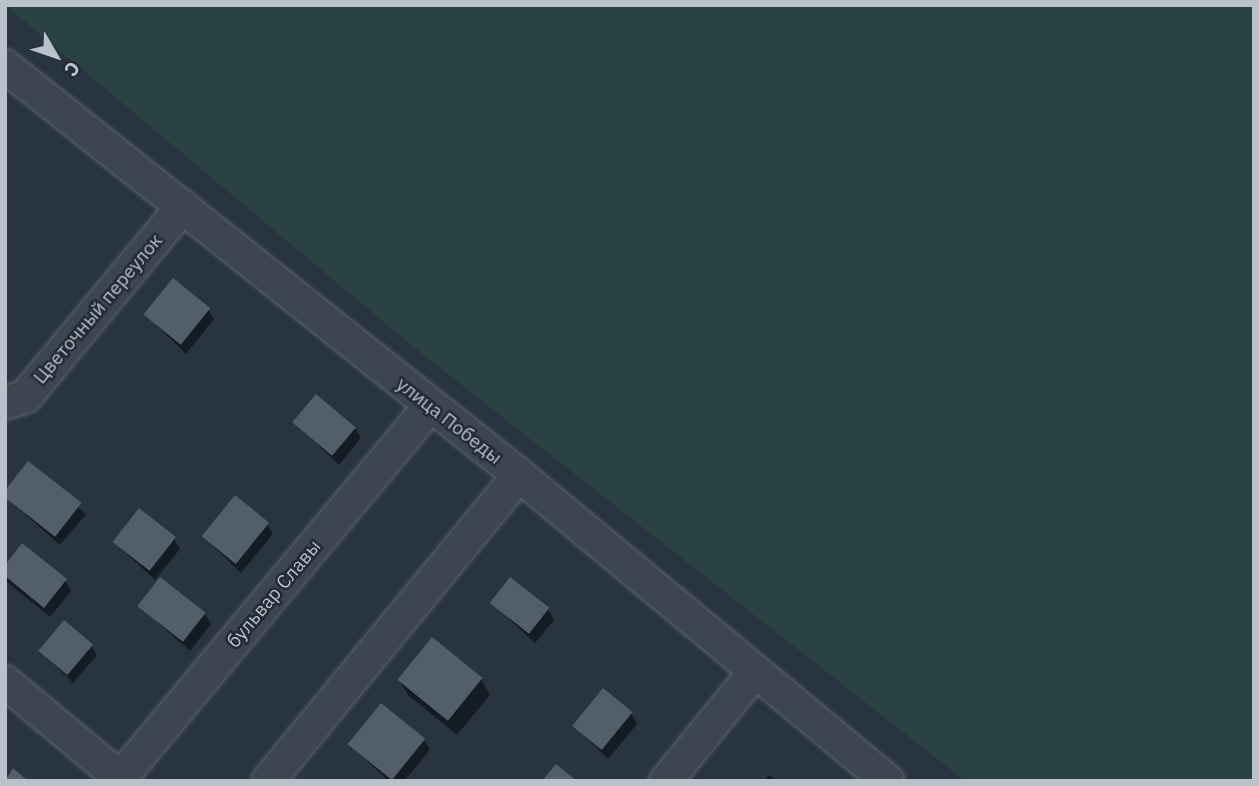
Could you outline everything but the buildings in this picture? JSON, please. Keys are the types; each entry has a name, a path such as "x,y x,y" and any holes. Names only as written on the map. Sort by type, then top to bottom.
{"street":[{"name":"улица Победы","path":"5,66 183,206 430,407 519,475 888,781"},
{"name":"Цветочный переулок","path":"5,403 26,396 183,206"},
{"name":"бульвар Славы","path":"121,780 430,407"},
{"path":"268,781 519,475"},
{"path":"666,781 755,672"},
{"path":"5,682 121,780"}],"green space":[{"path":"5,5 1254,5 1254,781 965,781 416,349"}]}
